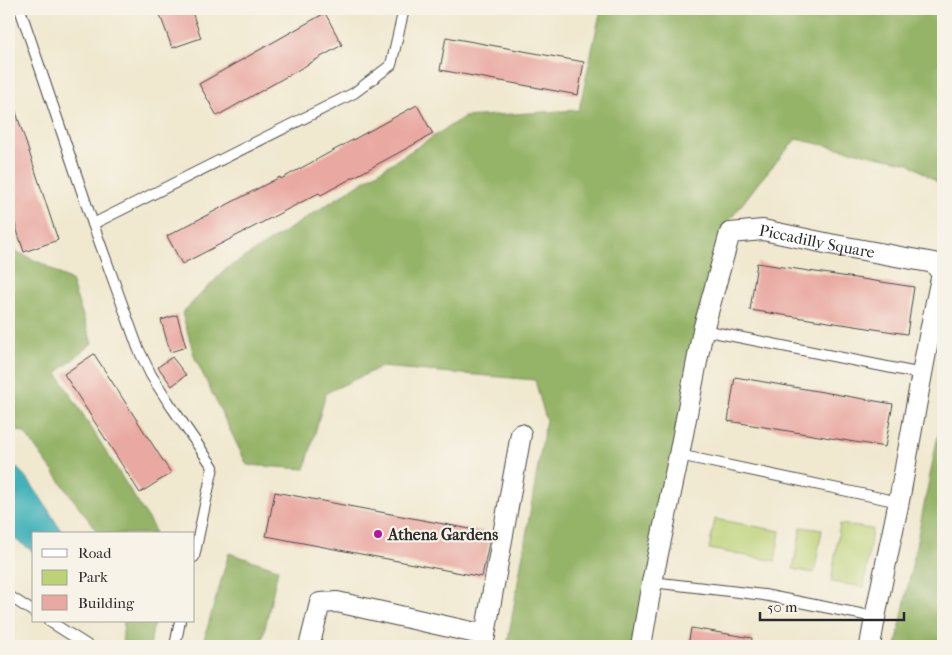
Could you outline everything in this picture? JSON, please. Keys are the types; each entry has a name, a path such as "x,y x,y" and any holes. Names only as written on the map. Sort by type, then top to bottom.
{"street":[{"name":"Piccadilly Square","path":"641,646 652,582 703,330 730,233 763,230 934,264 942,274 870,646"},
{"path":"312,646 310,643 320,604 337,602 484,641 521,434"}],"lane":[{"path":"20,9 93,224 138,348 151,375 169,404 213,467 195,552"},
{"path":"93,224 354,92 391,65 404,9"},
{"path":"703,330 922,374"},
{"path":"679,455 899,502"},
{"path":"652,582 764,595 875,617"},
{"path":"9,596 32,611"},
{"path":"51,622 87,646"},
{"path":"175,646 180,622"}],"green space":[{"path":"601,9 943,9 943,186 909,163 796,139 759,182 726,225 642,646 507,646 546,420 535,380 381,367 326,393 305,469 247,465 195,358 182,313 225,270 464,117 579,110"},
{"path":"9,231 17,252 43,264 71,281 92,343 57,373 154,532 98,532 24,432 9,428"},
{"path":"943,410 943,646 896,646 902,616"},
{"path":"715,519 780,531 775,561 709,549"},
{"path":"840,524 872,529 864,587 831,582"},
{"path":"801,527 822,530 814,573 793,569"},
{"path":"229,553 278,569 261,646 202,646"},
{"path":"124,622 154,622 150,646 122,646"}],"water":[{"path":"9,463 16,467 31,484 62,532 32,532 32,551 9,535"}],"building":[{"path":"158,9 191,9 201,38 172,48"},
{"path":"325,13 342,45 217,116 199,84"},
{"path":"446,37 584,62 578,95 440,70"},
{"path":"9,100 12,100 58,240 24,252 9,206"},
{"path":"417,105 433,134 321,195 319,193 182,264 167,236 280,177 281,179"},
{"path":"757,263 914,287 907,334 750,310"},
{"path":"177,315 186,347 170,352 161,320"},
{"path":"94,354 171,473 140,493 64,374"},
{"path":"172,357 186,375 172,386 158,367"},
{"path":"735,377 893,404 885,447 728,421"},
{"name":"Athena Gardens","path":"275,492 491,533 482,577 266,536"},
{"path":"691,628 752,638 751,646 688,646"}],"place":[{"name":"Athena Gardens","path":"378,534"}]}
